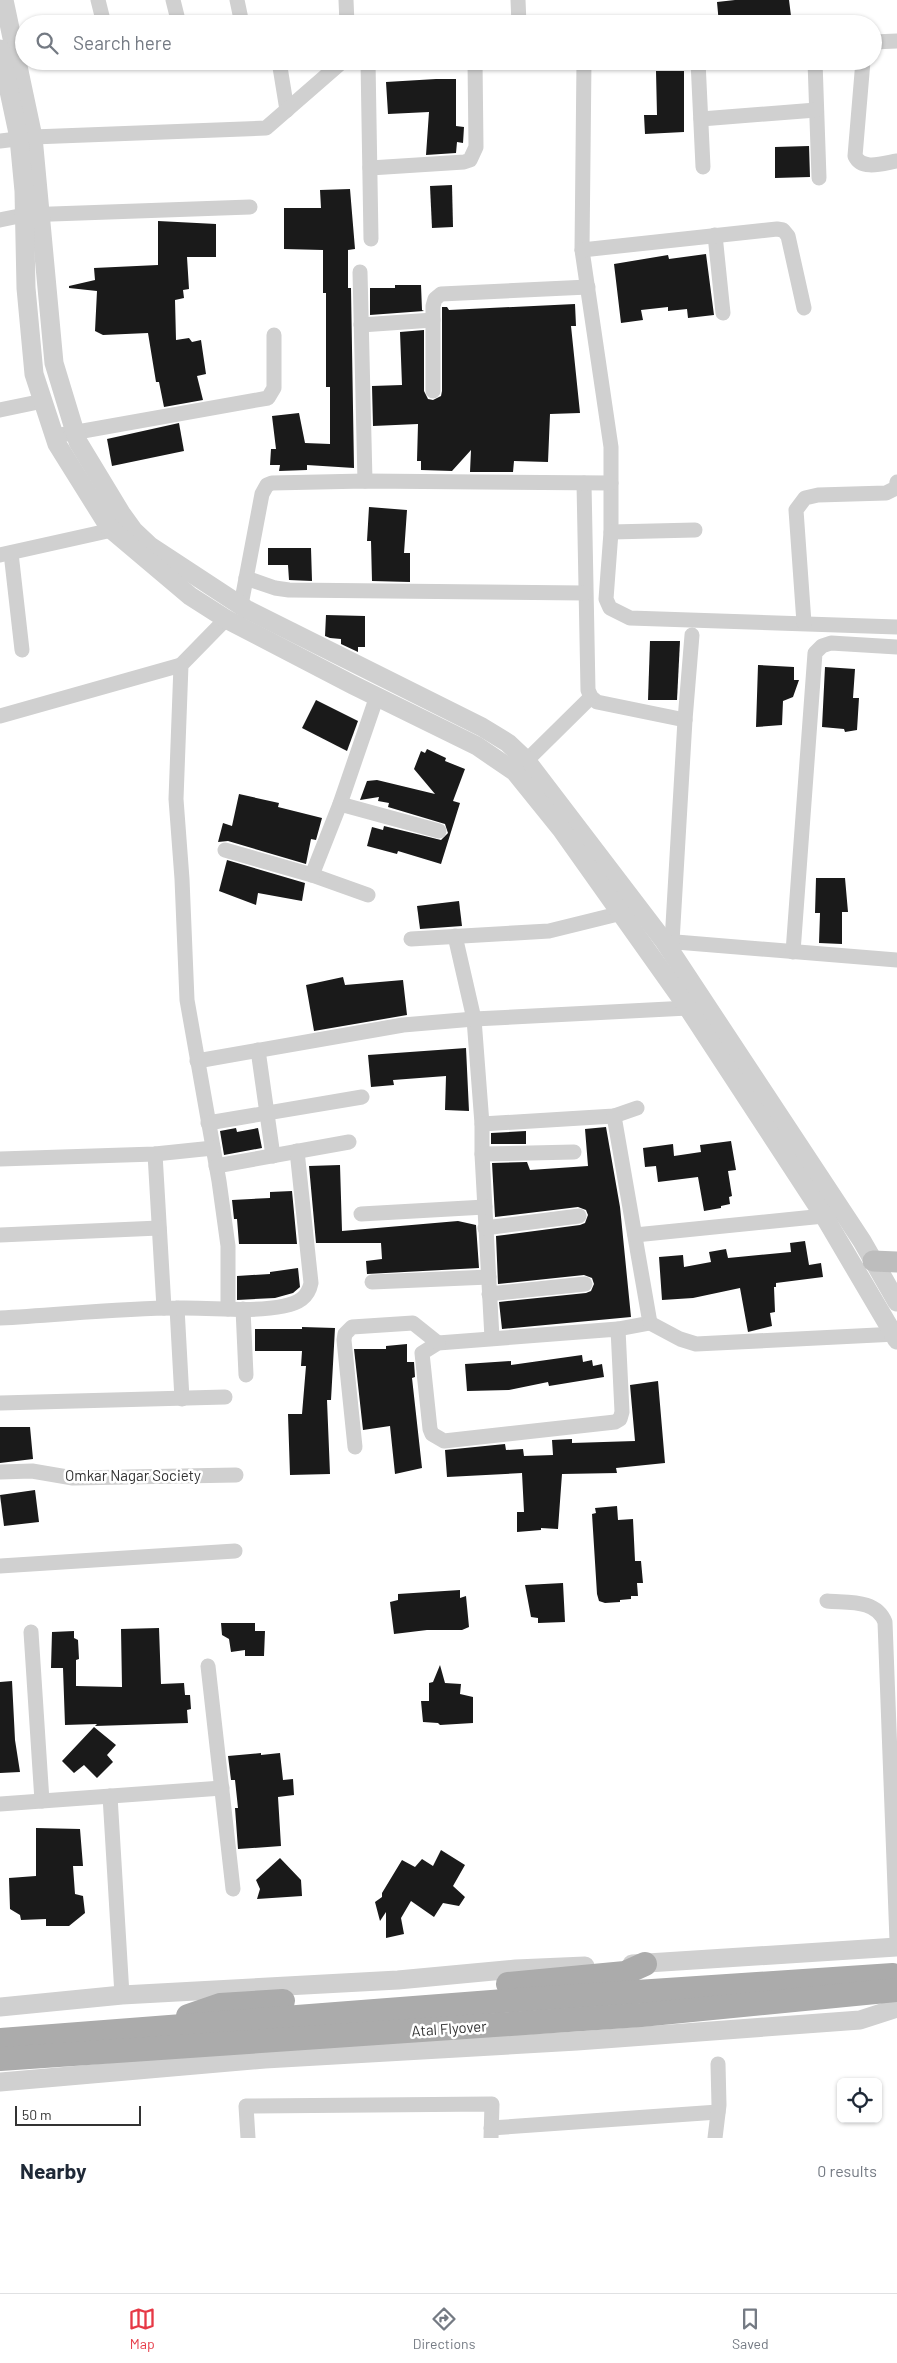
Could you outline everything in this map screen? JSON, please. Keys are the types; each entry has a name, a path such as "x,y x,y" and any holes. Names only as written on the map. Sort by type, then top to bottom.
{"main road":[{"path":"873,1261 897,1262"},
{"path":"164,2027 220,2005 475,1988 635,1969"},
{"name":"Atal Flyover","path":"0,2040 518,2000 897,1974"},
{"name":"Atal Flyover","path":"0,2059 573,2020 897,1990"}],"street":[{"path":"4,0 15,63"},
{"path":"98,0 102,15"},
{"path":"173,0 177,15"},
{"path":"237,0 240,15"},
{"path":"346,0 346,15"},
{"path":"518,0 519,15"},
{"path":"882,42 897,41"},
{"path":"16,70 26,137 32,215 54,363 78,442 121,528 241,606 482,727 508,744 561,829 622,913 683,985 873,1261 897,1302"},
{"path":"280,70 287,110"},
{"path":"0,141 26,137 266,128 333,70"},
{"path":"368,70 371,239"},
{"path":"370,168 464,162 470,160 476,147 475,70"},
{"path":"584,70 582,250 612,447 611,532 606,599 610,608 630,618 897,627"},
{"path":"698,70 703,167"},
{"path":"815,70 819,178"},
{"path":"862,70 855,156 863,164 872,165 897,161"},
{"path":"701,119 816,110"},
{"path":"0,220 32,215 250,207"},
{"path":"32,215 26,288 33,364 43,401 57,444 121,528 190,596 226,619 520,766 668,941 683,985 688,1008 824,1216 896,1336 696,1344 680,1339 650,1323 618,1329 438,1343 422,1353 432,1434 444,1441 615,1422 620,1419 622,1412 618,1329"},
{"path":"582,250 770,229 783,230 788,236 804,308"},
{"path":"716,235 723,313"},
{"path":"360,272 365,481"},
{"path":"433,391 433,320 435,299 446,292 588,287"},
{"path":"361,325 433,320"},
{"path":"55,436 74,431 268,398 274,388 274,335"},
{"path":"0,410 43,401"},
{"path":"241,606 262,494 267,485 272,483 365,481 611,483"},
{"path":"804,623 796,510 805,498 818,495 886,493 896,488 897,482"},
{"path":"584,483 586,681 591,697 597,702 685,720"},
{"path":"22,650 5,554 121,528"},
{"path":"611,532 695,530"},
{"path":"246,578 275,588 289,590 585,592"},
{"path":"0,716 181,665 226,619"},
{"path":"668,941 692,635"},
{"path":"793,952 815,653 822,646 831,643 897,647"},
{"path":"181,665 176,799 182,879 187,1000 216,1166 235,1309 246,1375"},
{"path":"312,875 340,804 377,696"},
{"path":"520,766 591,697"},
{"path":"340,804 439,831"},
{"path":"226,850 312,875 368,894"},
{"path":"410,939 549,930 622,913"},
{"path":"455,936 474,1019 482,1124 485,1228 492,1338"},
{"path":"668,941 897,960"},
{"path":"197,1061 403,1025 474,1019 688,1008"},
{"path":"258,1050 273,1156"},
{"path":"208,1123 362,1097"},
{"path":"482,1124 614,1116 637,1108"},
{"path":"614,1116 650,1323"},
{"path":"216,1166 349,1142"},
{"path":"0,1159 156,1154 213,1148"},
{"path":"0,1318 170,1308 235,1309 284,1306 301,1300 309,1292 311,1283 297,1151"},
{"path":"482,1154 574,1152"},
{"path":"156,1154 159,1228 182,1399"},
{"path":"361,1214 485,1207"},
{"path":"485,1228 579,1216"},
{"path":"635,1234 824,1216"},
{"path":"0,1235 159,1228"},
{"path":"372,1282 488,1277"},
{"path":"489,1294 585,1284"},
{"path":"355,1447 344,1340 348,1330 352,1327 413,1324 438,1343"},
{"path":"0,1403 225,1397"},
{"name":"Omkar Nagar Society","path":"0,1472 32,1471 73,1478 236,1474"},
{"path":"0,1566 235,1551"},
{"path":"827,1600 868,1604 881,1613 885,1622 897,1942"},
{"path":"31,1632 42,1801"},
{"path":"208,1666 232,1889"},
{"path":"0,1804 222,1788"},
{"path":"110,1796 122,1995"},
{"path":"0,2007 122,1995 398,1980 516,1969 635,1969 897,1947"},
{"path":"0,2082 265,2059 577,2041 860,2020 897,2008"},
{"path":"715,2138 718,2112 718,2064"},
{"path":"248,2138 246,2106 492,2104 491,2133 718,2112"}],"building":[{"path":"789,0 791,15 718,15 717,2"},
{"path":"656,71 684,71 684,132 645,134 644,115 657,115"},
{"path":"456,79 456,126 464,127 463,143 457,142 456,153 426,155 429,112 388,114 386,82"},
{"path":"809,146 810,177 775,178 775,147"},
{"path":"452,185 453,227 432,228 430,186"},
{"path":"350,189 355,249 348,250 348,288 351,288 354,468 307,465 307,470 279,471 280,465 270,465 271,449 276,449 272,416 299,413 305,443 330,444 330,387 326,387 326,293 323,293 323,250 284,249 284,208 321,208 320,190"},
{"path":"158,221 216,224 216,257 187,257 189,289 183,290 184,298 175,300 176,340 189,338 192,342 201,340 206,374 197,376 203,400 164,407 159,382 156,382 148,333 103,335 95,331 97,291 69,288 69,286 95,280 94,268 158,265"},
{"path":"706,254 714,315 688,318 687,309 668,311 668,307 641,310 643,320 621,323 614,264 668,255 669,259"},
{"path":"395,285 421,285 422,310 424,311 370,315 370,288 395,288"},
{"path":"575,304 576,326 571,326 580,413 550,414 548,462 514,461 513,472 470,472 471,450 452,471 421,470 421,461 417,461 418,424 373,426 372,386 402,385 400,332 424,330 424,391 428,399 433,400 441,396 442,391 442,307 447,307 449,310"},
{"path":"179,423 184,451 112,466 107,439"},
{"path":"369,507 407,510 404,553 410,553 410,582 372,581 371,541 367,541"},
{"path":"268,548 311,548 312,581 289,580 288,565 268,565"},
{"path":"326,615 365,616 365,647 358,647 358,652 341,644 341,639 325,636"},
{"path":"650,641 680,641 677,700 648,700"},
{"path":"758,665 794,667 794,680 799,680 793,697 783,701 782,725 756,727"},
{"path":"825,667 855,669 853,698 859,698 857,730 845,732 844,729 822,727"},
{"path":"316,700 358,721 347,751 302,728"},
{"path":"427,749 446,758 445,761 465,769 453,801 460,803 441,864 398,851 397,854 367,846 372,827 383,830 384,826 441,840 448,833 445,824 388,807 389,803 378,801 379,797 360,800 367,781 377,780 435,794 414,769 421,751 425,753"},
{"path":"239,794 279,803 278,807 322,818 316,840 311,839 306,864 228,841 218,842 223,823 232,826"},
{"path":"227,860 305,883 302,901 258,893 256,905 219,891"},
{"path":"816,878 845,878 848,912 842,912 842,944 819,943 820,913 815,913"},
{"path":"459,901 462,926 420,929 417,906"},
{"path":"343,977 345,985 403,980 407,1015 314,1031 306,985"},
{"path":"466,1048 469,1111 445,1110 446,1076 393,1080 394,1085 371,1087 368,1055"},
{"path":"606,1127 620,1207 631,1317 502,1329 499,1302 586,1293 591,1291 594,1284 592,1278 584,1275 498,1284 496,1236 580,1225 585,1223 588,1215 586,1210 578,1207 495,1217 492,1163 527,1162 530,1170 588,1166 585,1129"},
{"path":"236,1128 237,1132 258,1128 262,1148 224,1155 220,1131"},
{"path":"526,1131 526,1144 491,1144 491,1133"},
{"path":"731,1141 736,1170 728,1171 732,1196 729,1197 730,1204 721,1206 721,1208 704,1211 698,1177 658,1182 656,1166 645,1167 643,1148 673,1144 674,1156 701,1152 700,1145"},
{"path":"340,1165 342,1231 458,1221 476,1225 479,1268 367,1274 366,1261 382,1259 381,1243 316,1243 309,1166"},
{"path":"292,1191 297,1244 239,1244 237,1219 234,1219 232,1200 270,1198 270,1192"},
{"path":"805,1241 809,1265 821,1263 823,1277 776,1283 776,1287 774,1287 775,1312 770,1313 772,1326 748,1332 740,1288 693,1298 662,1300 659,1257 683,1255 684,1267 711,1262 709,1252 726,1249 728,1258 791,1252 790,1243"},
{"path":"298,1268 300,1287 293,1293 275,1298 237,1300 237,1276 270,1274 270,1272"},
{"path":"302,1327 335,1328 331,1400 327,1400 330,1474 290,1475 288,1414 302,1414 306,1366 301,1366 302,1351 255,1351 255,1329 302,1329"},
{"path":"407,1344 407,1362 414,1362 415,1377 412,1378 422,1468 395,1474 390,1426 363,1430 354,1349 386,1349 386,1346"},
{"path":"582,1355 583,1362 592,1360 593,1366 602,1364 604,1377 549,1386 548,1382 509,1390 467,1391 465,1364 511,1361 511,1365"},
{"path":"658,1381 665,1463 616,1468 617,1473 562,1474 558,1529 541,1528 541,1530 517,1532 517,1512 524,1512 522,1473 447,1477 445,1450 505,1444 506,1450 523,1449 524,1456 553,1455 552,1440 572,1439 572,1443 635,1441 630,1385"},
{"path":"0,1427 30,1427 33,1459 0,1463"},
{"path":"35,1490 39,1522 4,1526 0,1495"},
{"path":"617,1506 618,1520 633,1519 635,1561 641,1561 643,1583 637,1583 638,1596 631,1596 631,1599 620,1600 620,1602 605,1603 599,1601 597,1594 592,1514 596,1513 595,1508"},
{"path":"563,1583 565,1622 538,1623 538,1618 531,1617 525,1585"},
{"path":"460,1590 460,1598 466,1596 469,1627 462,1630 427,1630 394,1634 390,1602 398,1600 398,1594"},
{"path":"221,1623 255,1623 255,1631 265,1631 264,1656 245,1656 245,1650 231,1652 229,1639 222,1635"},
{"path":"159,1628 161,1684 184,1683 185,1695 190,1695 191,1709 187,1710 188,1723 65,1725 63,1668 51,1668 52,1632 74,1631 74,1638 78,1640 79,1659 76,1660 76,1686 122,1687 121,1629"},
{"path":"440,1665 445,1683 461,1684 460,1694 473,1697 473,1723 440,1725 438,1723 423,1722 421,1701 429,1701 429,1683 433,1682"},
{"path":"12,1681 15,1740 20,1772 0,1773 0,1682"},
{"path":"94,1727 116,1745 107,1755 113,1762 97,1778 84,1765 74,1773 62,1761"},
{"path":"261,1753 261,1755 280,1753 283,1780 293,1779 294,1795 278,1797 281,1846 238,1849 235,1808 238,1808 235,1780 231,1780 228,1756"},
{"path":"36,1828 80,1829 83,1866 73,1866 75,1894 83,1896 85,1913 69,1926 46,1926 46,1919 21,1920 20,1915 10,1909 9,1878 36,1876"},
{"path":"441,1850 465,1865 453,1886 465,1897 459,1906 443,1903 434,1917 411,1901 401,1918 404,1934 386,1938 386,1912 380,1921 375,1902 382,1897 382,1893 402,1860 415,1867 422,1859 433,1866"},
{"path":"280,1858 301,1880 302,1896 257,1899 260,1889 256,1880"}]}
